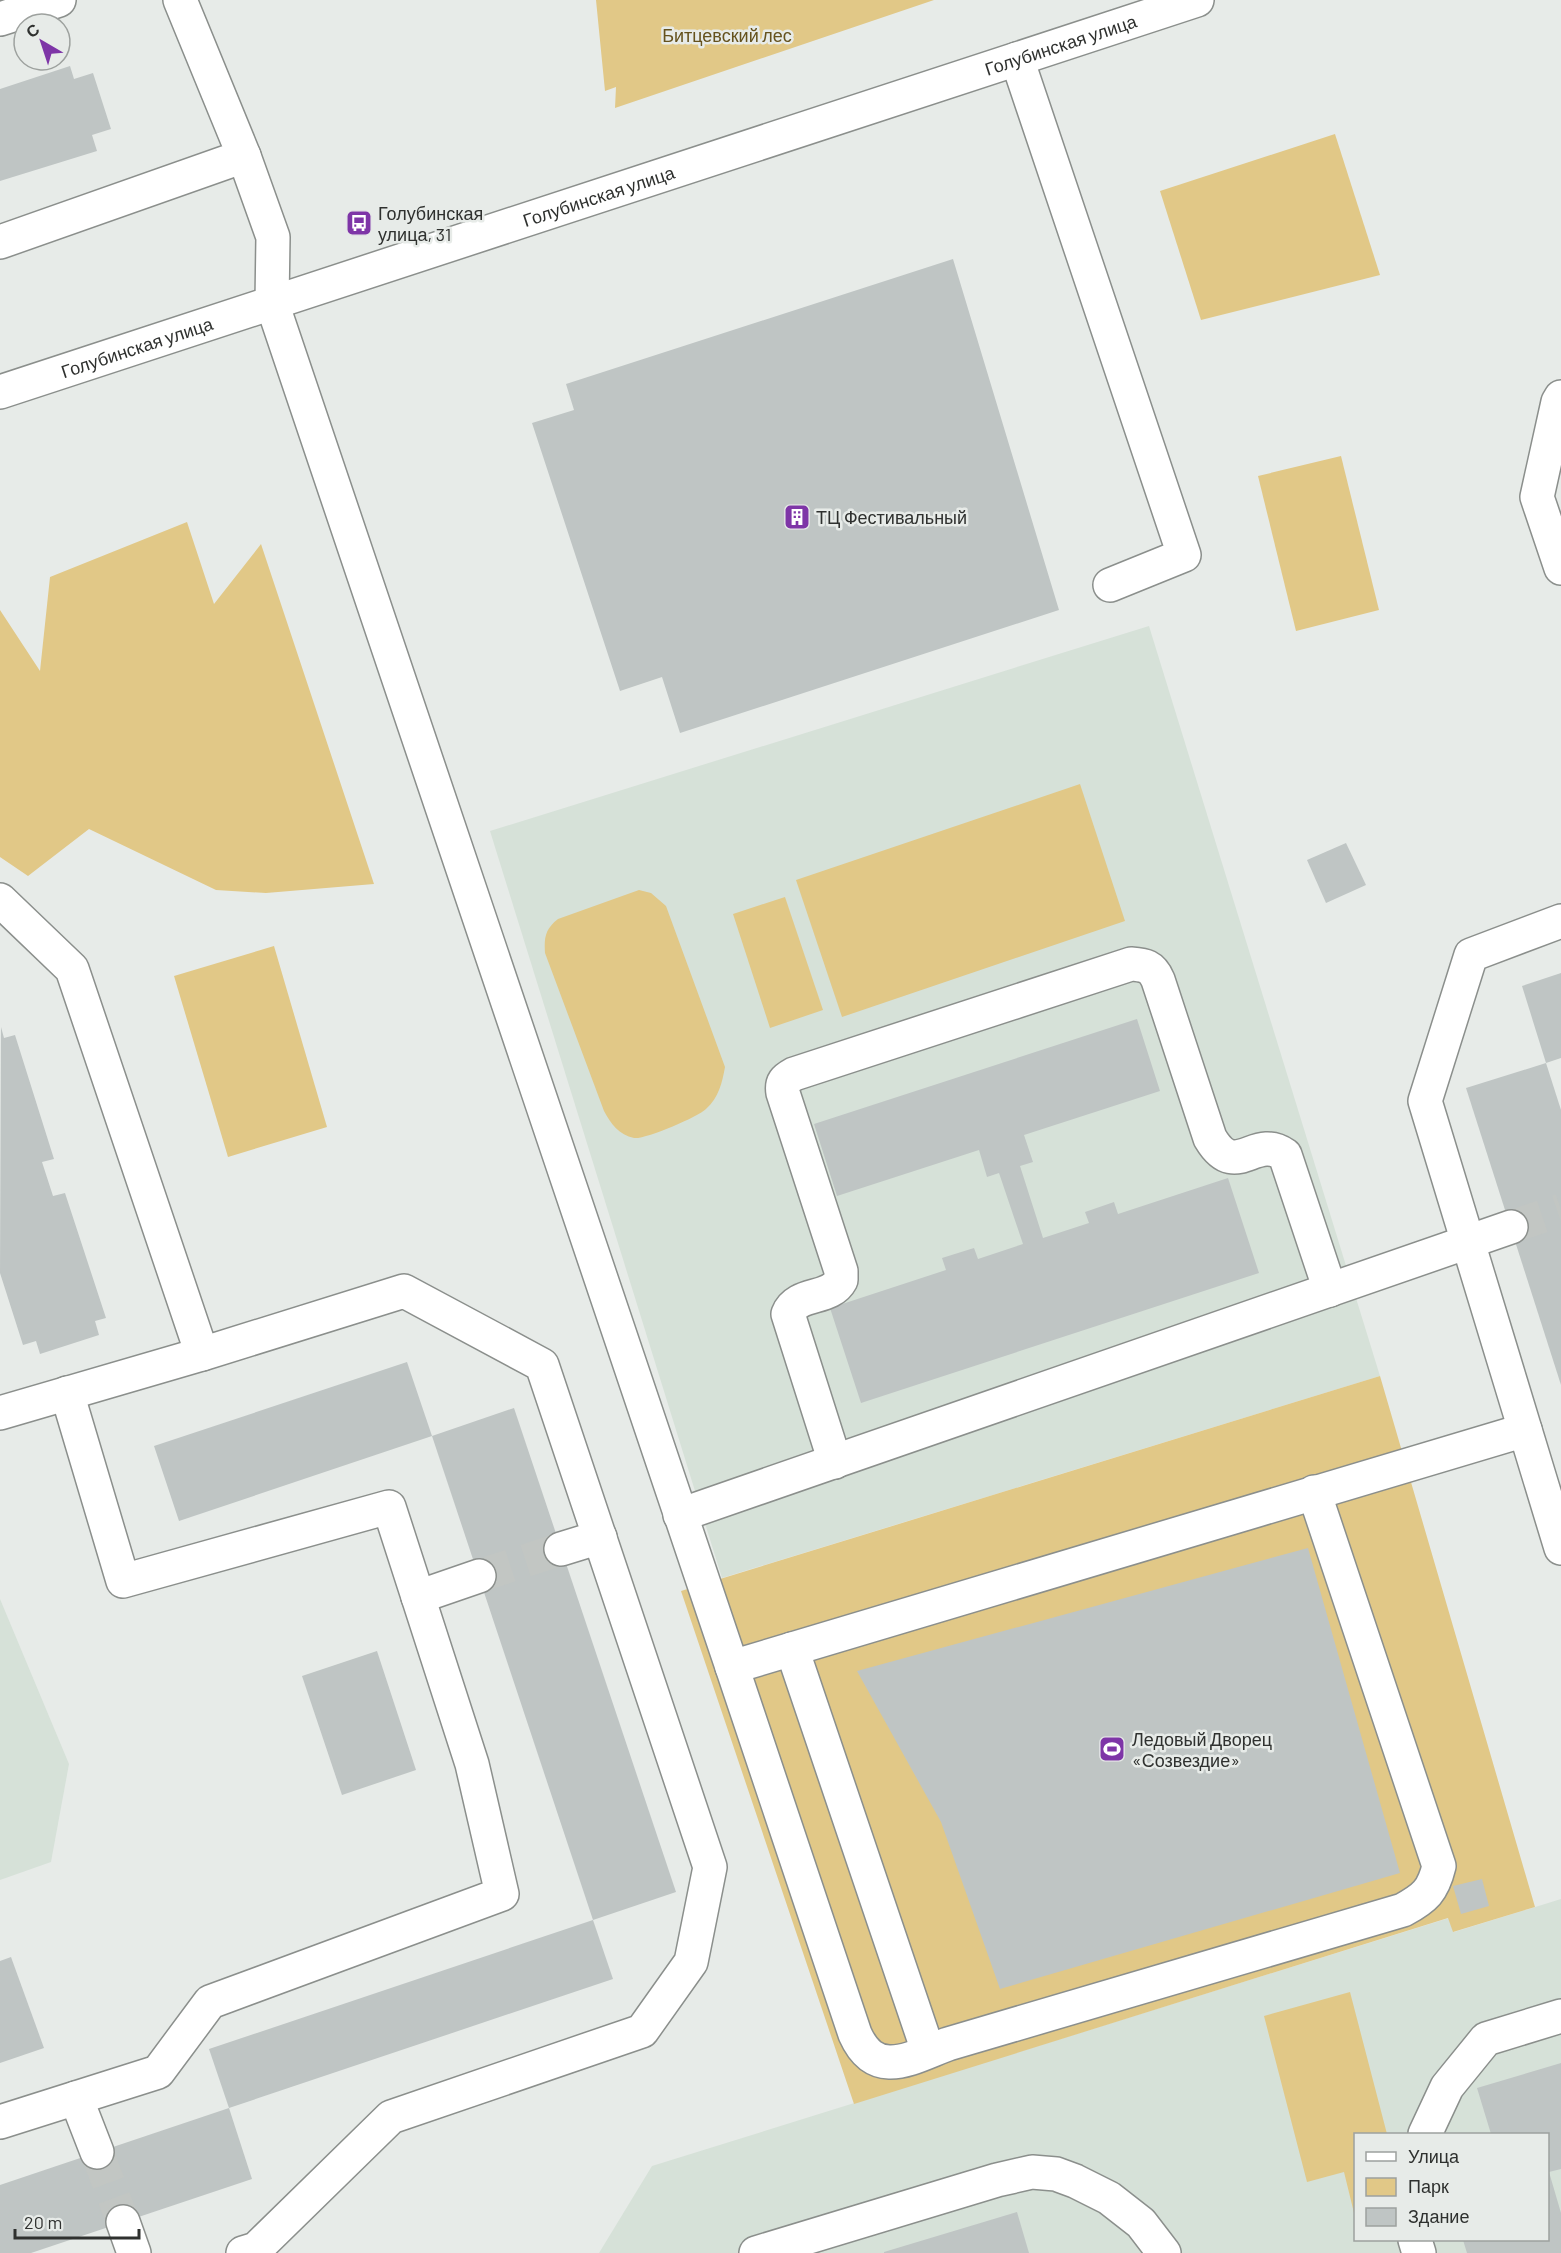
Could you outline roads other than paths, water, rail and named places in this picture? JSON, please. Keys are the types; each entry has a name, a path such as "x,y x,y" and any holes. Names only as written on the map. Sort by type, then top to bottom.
{"street":[{"path":"0,20 59,0"},
{"path":"180,0 244,156 273,237 272,303 862,2050 879,2062 894,2063 1403,1910 1422,1900 1435,1883 1439,1866 1314,1492"},
{"name":"Голубинская улица","path":"0,392 1197,0"},
{"path":"1017,59 1184,555 1110,585"},
{"path":"0,242 244,156"},
{"path":"1561,397 1537,497 1561,568"},
{"path":"0,900 72,969 202,1354"},
{"path":"1561,921 1471,956 1425,1101 1561,1548"},
{"path":"835,1462 788,1314 791,1306 800,1300 833,1290 841,1280 841,1271 781,1086 785,1078 794,1074 1131,964 1146,965 1154,971 1158,980 1210,1138 1218,1152 1227,1157 1238,1157 1264,1149 1276,1149 1285,1155 1330,1290"},
{"path":"680,1515 1510,1227"},
{"path":"0,1413 202,1354 404,1291 542,1365 710,1867 691,1962 642,2031 392,2117 252,2252"},
{"path":"0,2122 158,2072 210,2002 502,1894 472,1764 389,1507 123,1581 67,1393"},
{"path":"732,1667 1524,1430"},
{"path":"561,1549 600,1537"},
{"path":"418,1597 479,1576"},
{"path":"792,1648 928,2052"},
{"path":"1425,2133 1447,2087 1486,2039 1561,2016"},
{"path":"75,2098 97,2152"},
{"path":"756,2253 997,2180 1032,2172 1056,2174 1109,2198 1141,2223 1164,2253"},
{"path":"123,2223 134,2253"}],"tunnel":[{"path":"1511,1227 1561,1210"},
{"path":"479,1576 561,1549"},
{"path":"97,2152 123,2222"}],"place":[{"name":"Голубинская улица, 31","path":"359,223"},
{"name":"ТЦ Фестивальный","path":"797,517"},
{"name":"Ледовый Дворец «Созвездие»","path":"1112,1749"}],"park label":[{"name":"Битцевский лес","path":"727,35"}]}
